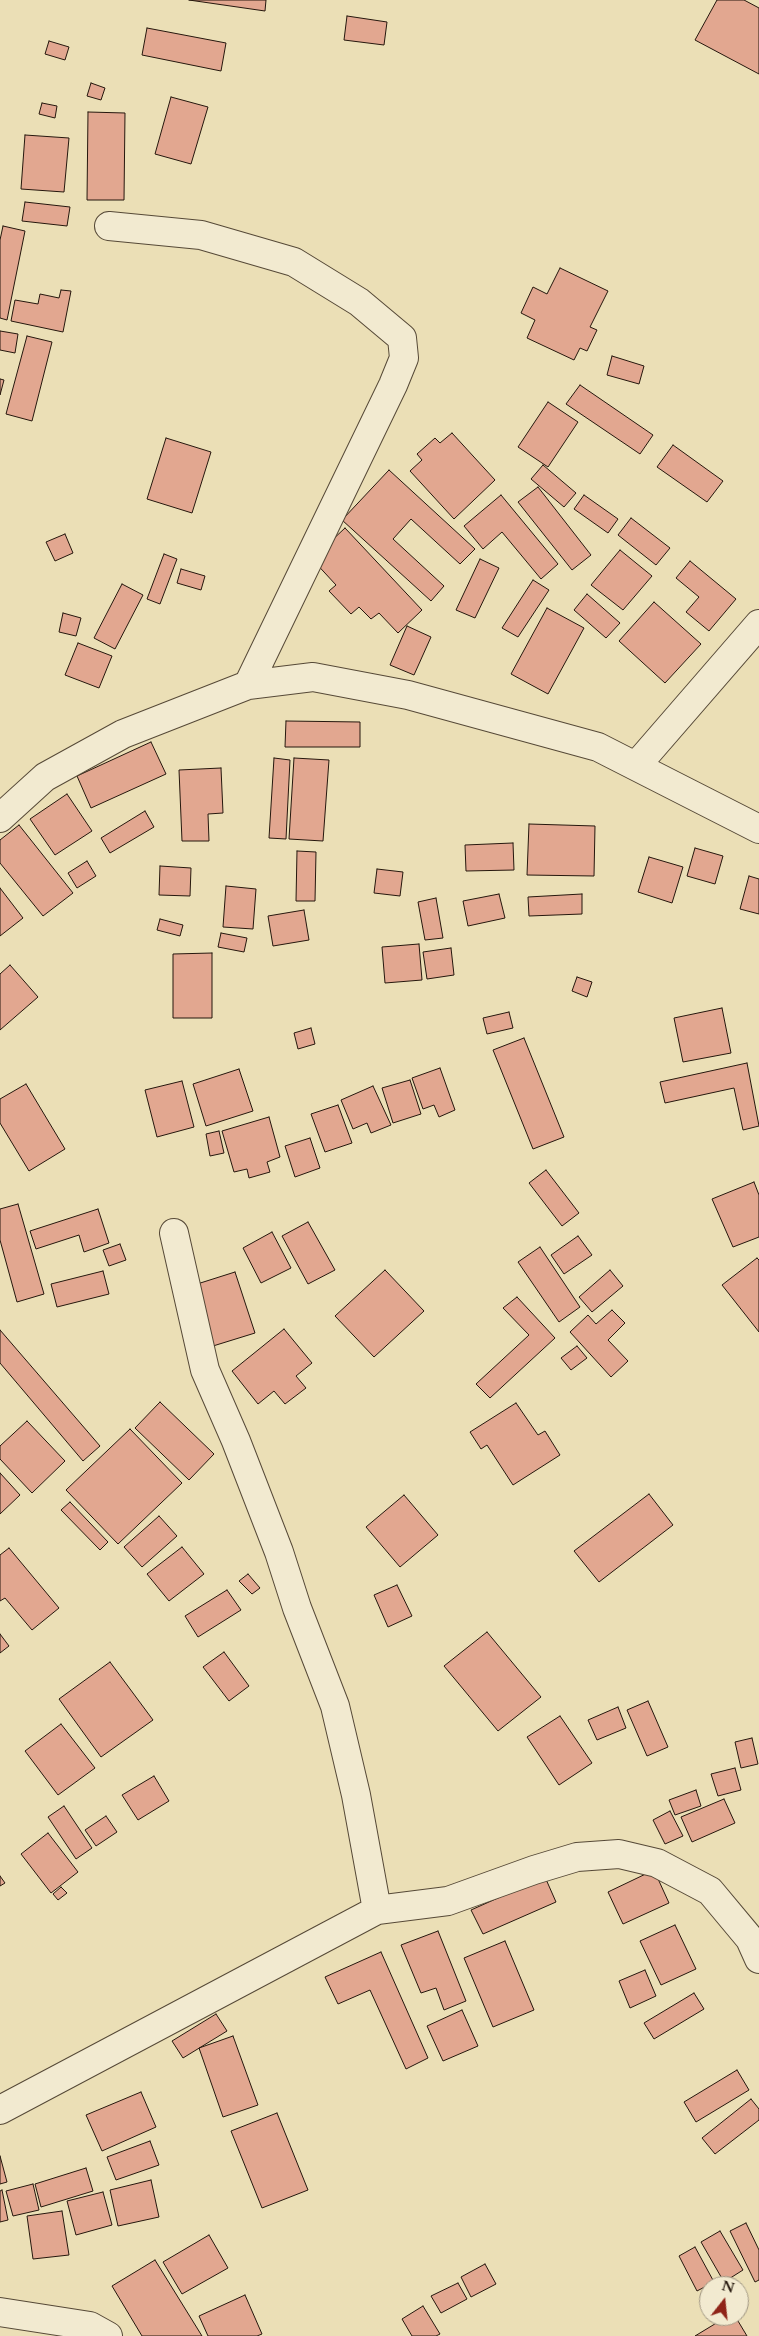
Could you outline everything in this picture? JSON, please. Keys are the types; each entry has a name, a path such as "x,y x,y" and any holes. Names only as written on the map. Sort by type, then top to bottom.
{"street":[{"path":"108,226 200,235 294,262 359,302 402,338 404,358 393,385 248,685"},
{"path":"636,766 759,624"},
{"path":"0,818 45,777 122,734 248,685 313,677 408,695 598,747 759,829"},
{"path":"174,1233 205,1370 272,1534 297,1608 335,1706 356,1795 377,1910"},
{"path":"0,2110 377,1910 448,1901 576,1857 619,1854 657,1863 710,1890 750,1939 759,1959"},
{"path":"0,2312 90,2326 108,2336"}],"building":[{"path":"189,0 266,0 265,11"},
{"path":"717,0 744,0 759,8 759,74 695,40"},
{"path":"347,16 387,22 384,45 344,40"},
{"path":"147,28 226,43 221,71 142,55"},
{"path":"49,41 69,47 65,60 45,54"},
{"path":"91,83 105,88 101,100 87,96"},
{"path":"171,97 208,107 191,164 155,154"},
{"path":"42,103 57,106 55,118 39,114"},
{"path":"88,112 125,113 124,200 87,200"},
{"path":"25,135 69,138 64,192 21,189"},
{"path":"25,202 70,207 67,226 22,221"},
{"path":"3,226 25,231 7,320 0,318 0,240"},
{"path":"560,268 608,291 590,327 597,330 587,351 580,348 574,360 527,338 535,320 521,313 533,287 547,294"},
{"path":"61,290 71,291 63,332 11,321 15,300 38,304 40,294 59,298"},
{"path":"0,331 18,334 15,353 0,350"},
{"path":"27,336 52,342 32,421 6,414"},
{"path":"612,356 644,366 639,384 607,375"},
{"path":"0,379 4,380 0,395"},
{"path":"580,385 653,435 640,454 566,404"},
{"path":"548,402 578,422 548,467 518,447"},
{"path":"452,433 495,480 454,519 410,471 422,460 417,454 435,438 440,443"},
{"path":"166,438 211,452 192,513 147,499"},
{"path":"673,445 723,481 707,502 657,467"},
{"path":"543,465 576,493 564,507 531,479"},
{"path":"389,470 475,549 460,564 411,519 393,539 444,586 431,601 342,520"},
{"path":"538,487 591,555 572,570 518,502"},
{"path":"501,495 558,564 541,579 502,532 483,549 464,526"},
{"path":"584,495 618,519 608,533 574,509"},
{"path":"631,518 670,548 656,565 618,535"},
{"path":"345,528 422,610 398,633 379,613 371,619 359,607 351,614 329,591 336,585 312,559"},
{"path":"65,534 73,553 55,561 46,542"},
{"path":"620,550 652,576 623,610 591,585"},
{"path":"164,554 177,559 160,604 147,599"},
{"path":"480,559 499,568 475,618 456,610"},
{"path":"690,561 736,599 709,631 686,612 699,597 676,578"},
{"path":"181,569 205,576 201,590 177,583"},
{"path":"533,580 549,590 518,637 502,628"},
{"path":"122,584 143,595 115,649 94,638"},
{"path":"587,594 620,623 606,638 574,610"},
{"path":"654,602 701,644 665,683 619,641"},
{"path":"547,608 584,628 548,694 511,674"},
{"path":"63,613 81,618 76,636 59,632"},
{"path":"407,626 431,637 414,675 390,665"},
{"path":"78,643 112,656 99,688 65,675"},
{"path":"286,721 360,722 360,747 285,747"},
{"path":"151,742 166,774 91,808 77,776"},
{"path":"274,758 290,760 286,839 269,838"},
{"path":"294,758 329,760 323,841 289,839"},
{"path":"221,768 223,813 208,814 209,841 182,841 179,770"},
{"path":"67,794 92,831 55,855 30,819"},
{"path":"145,811 154,827 110,853 101,838"},
{"path":"529,824 595,826 594,876 527,875"},
{"path":"19,825 73,893 43,916 0,863 0,840"},
{"path":"513,843 514,870 466,871 465,845"},
{"path":"695,848 723,856 715,884 687,876"},
{"path":"297,851 316,852 315,901 296,901"},
{"path":"649,857 683,867 672,903 638,892"},
{"path":"87,861 96,876 77,888 68,873"},
{"path":"160,866 191,868 190,896 159,895"},
{"path":"377,869 403,872 400,896 374,893"},
{"path":"749,876 759,879 759,914 740,909"},
{"path":"226,886 256,889 253,929 223,927"},
{"path":"0,888 23,918 0,936"},
{"path":"499,894 505,918 468,926 463,901"},
{"path":"582,894 582,914 529,916 528,897"},
{"path":"436,898 443,938 425,940 418,902"},
{"path":"304,910 309,940 273,946 268,916"},
{"path":"160,919 183,925 180,936 157,930"},
{"path":"221,933 247,938 244,952 218,947"},
{"path":"419,944 422,980 385,983 382,947"},
{"path":"451,948 454,975 427,979 423,952"},
{"path":"212,953 212,1018 173,1018 173,954"},
{"path":"10,965 38,997 0,1030 0,974"},
{"path":"577,977 592,982 587,997 572,991"},
{"path":"722,1008 731,1053 683,1062 674,1018"},
{"path":"509,1012 513,1028 487,1034 483,1018"},
{"path":"311,1028 315,1044 298,1049 294,1033"},
{"path":"524,1038 564,1137 533,1149 493,1050"},
{"path":"747,1063 759,1126 743,1130 734,1088 665,1103 660,1082"},
{"path":"440,1068 455,1110 439,1117 434,1105 423,1109 412,1078"},
{"path":"239,1069 253,1111 206,1126 193,1084"},
{"path":"410,1080 421,1114 393,1123 382,1088"},
{"path":"182,1081 194,1127 157,1137 145,1090"},
{"path":"26,1084 65,1149 29,1171 0,1123 0,1099"},
{"path":"373,1086 391,1125 371,1133 367,1123 353,1129 341,1100"},
{"path":"338,1105 352,1143 325,1152 311,1114"},
{"path":"269,1117 280,1157 267,1162 270,1172 249,1178 247,1169 234,1172 222,1131"},
{"path":"219,1131 224,1153 210,1156 206,1134"},
{"path":"310,1138 320,1168 295,1177 285,1146"},
{"path":"546,1170 579,1213 562,1226 529,1183"},
{"path":"754,1182 759,1195 759,1237 733,1247 712,1199"},
{"path":"18,1204 44,1294 17,1302 0,1240 0,1209"},
{"path":"98,1209 109,1243 84,1252 79,1235 36,1249 30,1231"},
{"path":"308,1222 335,1270 308,1284 282,1236"},
{"path":"272,1232 291,1268 261,1283 243,1248"},
{"path":"578,1236 592,1255 564,1274 551,1255"},
{"path":"120,1244 126,1260 109,1266 103,1250"},
{"path":"540,1247 580,1307 559,1322 518,1262"},
{"path":"757,1258 759,1260 759,1332 722,1285"},
{"path":"385,1270 424,1311 374,1357 335,1316"},
{"path":"610,1270 623,1286 592,1312 579,1297"},
{"path":"103,1271 109,1294 57,1307 51,1284"},
{"path":"235,1272 255,1333 213,1346 194,1285"},
{"path":"517,1297 555,1338 490,1398 476,1384 529,1335 503,1308"},
{"path":"612,1310 625,1323 608,1340 628,1361 611,1377 570,1332 588,1315 596,1324"},
{"path":"284,1329 312,1363 296,1376 306,1388 285,1404 274,1391 258,1404 232,1371"},
{"path":"0,1330 100,1446 83,1461 0,1363"},
{"path":"577,1346 587,1358 571,1370 561,1358"},
{"path":"160,1402 214,1454 189,1480 135,1428"},
{"path":"516,1403 538,1435 545,1431 560,1455 513,1485 487,1445 481,1449 470,1432"},
{"path":"27,1421 65,1461 32,1493 0,1459 0,1446"},
{"path":"130,1429 182,1483 118,1544 66,1490"},
{"path":"0,1473 20,1495 0,1514"},
{"path":"649,1494 673,1525 599,1582 574,1551"},
{"path":"404,1495 438,1535 400,1567 366,1527"},
{"path":"70,1502 108,1542 100,1550 61,1510"},
{"path":"159,1516 177,1536 142,1567 124,1547"},
{"path":"182,1547 204,1574 169,1601 147,1574"},
{"path":"9,1548 59,1608 32,1630 5,1598 0,1601 0,1555"},
{"path":"248,1574 260,1588 252,1594 239,1581"},
{"path":"397,1585 412,1616 388,1627 374,1595"},
{"path":"227,1590 241,1610 198,1637 185,1616"},
{"path":"487,1632 541,1697 498,1731 444,1666"},
{"path":"0,1634 9,1646 0,1653"},
{"path":"224,1652 249,1686 229,1701 203,1667"},
{"path":"110,1662 153,1720 101,1757 59,1699"},
{"path":"648,1701 668,1747 647,1756 627,1710"},
{"path":"618,1707 626,1728 597,1740 588,1720"},
{"path":"560,1716 592,1763 559,1785 527,1737"},
{"path":"61,1724 95,1768 58,1795 25,1751"},
{"path":"752,1738 758,1764 741,1768 735,1742"},
{"path":"735,1768 741,1790 718,1796 711,1774"},
{"path":"154,1776 169,1801 138,1820 122,1795"},
{"path":"696,1790 701,1806 675,1815 669,1800"},
{"path":"724,1799 735,1823 692,1842 681,1817"},
{"path":"64,1806 92,1848 76,1859 48,1817"},
{"path":"670,1811 683,1836 665,1844 653,1820"},
{"path":"106,1816 117,1832 96,1846 85,1830"},
{"path":"48,1833 78,1872 51,1893 21,1854"},
{"path":"654,1870 669,1903 623,1924 608,1892"},
{"path":"0,1876 5,1883 0,1886"},
{"path":"545,1877 556,1902 483,1934 471,1910"},
{"path":"61,1887 67,1893 58,1900 53,1894"},
{"path":"675,1925 696,1969 661,1985 640,1941"},
{"path":"438,1931 466,2001 444,2010 436,1988 421,1993 401,1945"},
{"path":"505,1941 534,2010 493,2027 464,1958"},
{"path":"381,1952 428,2058 406,2069 370,1990 338,2004 325,1977"},
{"path":"645,1970 656,1996 630,2008 619,1981"},
{"path":"694,1993 704,2009 654,2039 644,2023"},
{"path":"462,2010 478,2046 443,2061 427,2026"},
{"path":"216,2014 227,2031 183,2058 172,2041"},
{"path":"233,2036 258,2105 223,2117 199,2048"},
{"path":"737,2070 749,2090 696,2122 684,2102"},
{"path":"141,2092 156,2127 102,2151 86,2115"},
{"path":"751,2099 759,2109 759,2120 715,2154 702,2138"},
{"path":"277,2113 308,2190 262,2208 231,2131"},
{"path":"150,2141 159,2165 116,2180 107,2157"},
{"path":"0,2156 7,2182 0,2184"},
{"path":"86,2168 93,2191 41,2207 35,2184"},
{"path":"151,2180 159,2217 118,2226 110,2190"},
{"path":"33,2184 39,2210 13,2216 6,2191"},
{"path":"2,2190 8,2220 0,2222 0,2191"},
{"path":"103,2192 112,2225 76,2235 67,2201"},
{"path":"62,2211 69,2255 33,2259 27,2216"},
{"path":"746,2223 759,2250 759,2280 755,2282 730,2231"},
{"path":"720,2231 743,2270 734,2276 721,2276 701,2242"},
{"path":"209,2235 228,2268 182,2294 163,2262"},
{"path":"695,2247 711,2276 699,2276 699,2290 697,2291 679,2256"},
{"path":"155,2260 202,2336 142,2336 112,2286"},
{"path":"485,2264 496,2284 471,2297 461,2277"},
{"path":"458,2283 467,2299 441,2313 431,2296"},
{"path":"245,2295 262,2334 257,2336 208,2336 199,2316"},
{"path":"423,2306 440,2334 436,2336 412,2336 402,2319"},
{"path":"712,2326 741,2326 747,2336 695,2336"}]}
